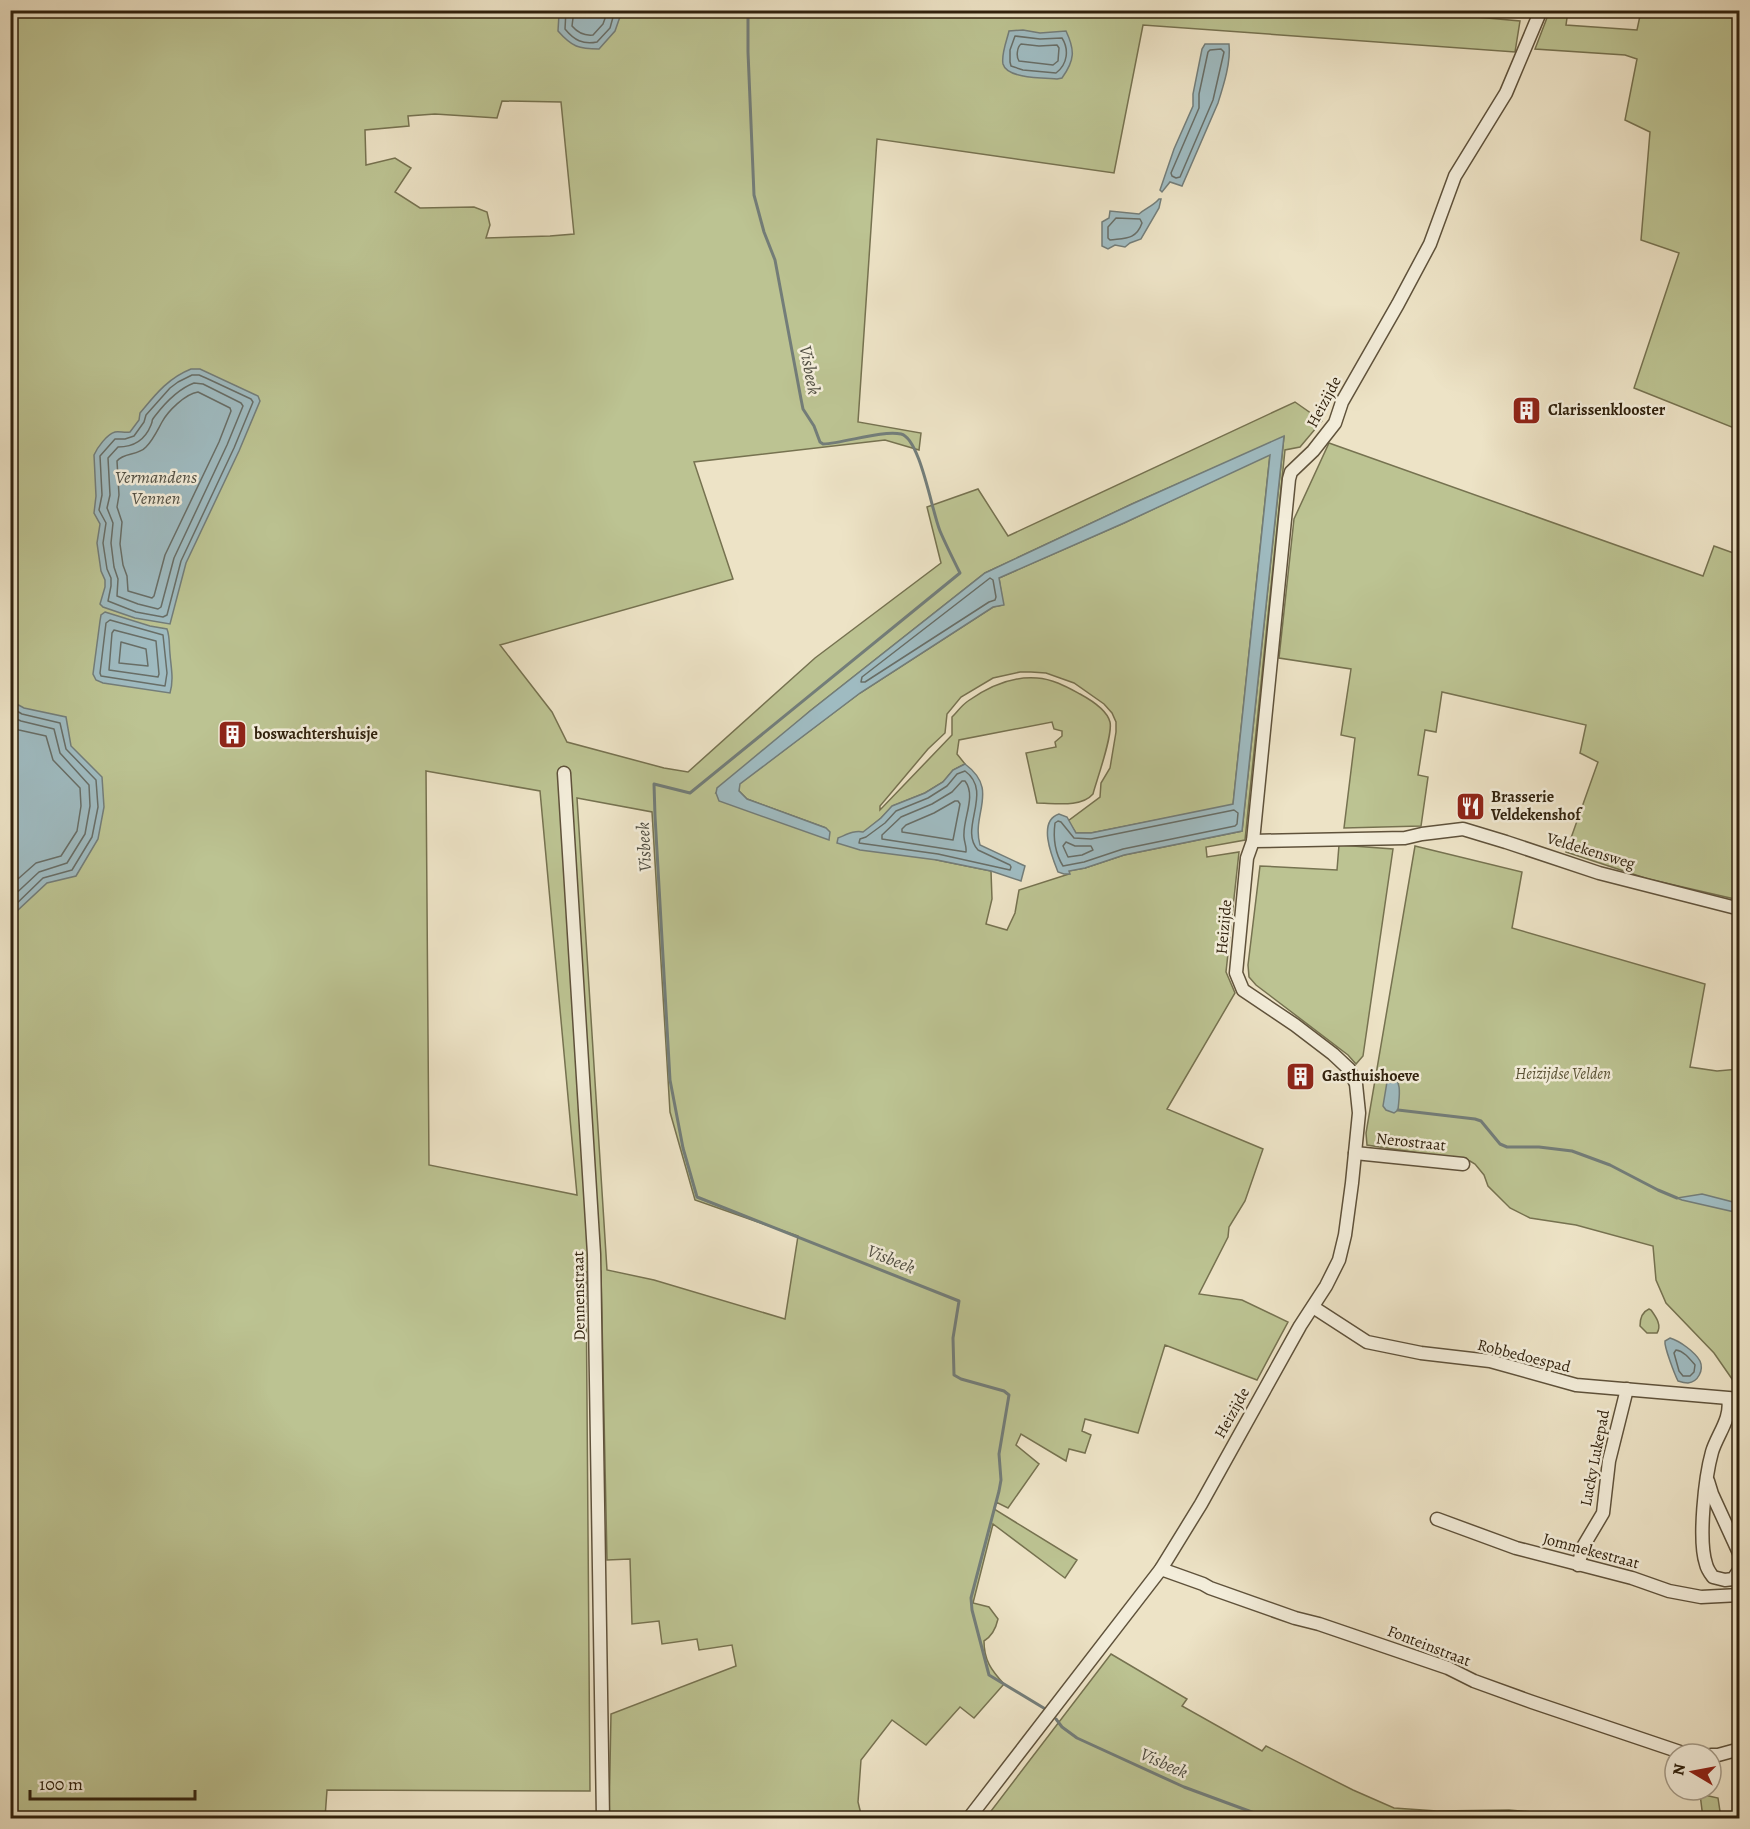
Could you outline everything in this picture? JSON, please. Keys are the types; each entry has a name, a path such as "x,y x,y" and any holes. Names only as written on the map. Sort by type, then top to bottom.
{"street":[{"name":"Heizijde","path":"969,1818 1161,1569 1201,1504 1338,1260 1345,1235 1355,1153 1359,1102 1356,1084 1349,1069 1333,1054 1243,990 1236,973 1247,858 1253,841 1288,479 1291,472 1313,451 1335,423 1342,402 1425,253 1455,176 1506,93 1541,10"},
{"name":"Dennenstraat","path":"564,773 594,1254 603,1818"},
{"name":"Veldekensweg","path":"1253,841 1405,838 1463,829 1599,873 1740,909"},
{"name":"Nerostraat","path":"1355,1153 1463,1164"},
{"name":"Robbedoespad","path":"1313,1306 1367,1342 1421,1353 1490,1361 1575,1385 1734,1399"},
{"name":"Lucky Lukepad","path":"1578,1565 1584,1545 1603,1513 1609,1461 1627,1389"},
{"path":"1734,1399 1712,1452 1703,1516 1703,1544 1706,1565 1713,1577 1733,1579 1740,1569"},
{"path":"1707,1476 1709,1487 1740,1555"},
{"name":"Jommekestraat","path":"1437,1519 1516,1548 1632,1578 1687,1595 1717,1597 1740,1595"},
{"name":"Fonteinstraat","path":"1161,1569 1294,1618 1319,1624 1448,1668 1474,1681 1663,1746"},
{"path":"1723,1754 1740,1749"}],"green space":[{"path":"1399,10 1520,21 1515,52 1143,25 1114,173 877,139 858,422 921,433 919,450 885,440 694,462 733,579 500,645 552,712 567,742 664,768 688,772 815,658 941,563 927,507 978,489 1008,536 1295,402 1322,421 1300,447 1285,450 1245,840 1206,847 1207,857 1239,852 1226,972 1235,993 1167,1109 1263,1149 1245,1201 1229,1227 1228,1237 1199,1294 1242,1300 1288,1322 1257,1380 1165,1345 1138,1433 1085,1419 1082,1431 1091,1435 1085,1453 1069,1449 1066,1461 1021,1434 1016,1445 1039,1464 1008,1508 996,1502 994,1509 1077,1560 1065,1578 993,1524 973,1603 989,1607 998,1619 993,1631 984,1641 984,1648 989,1664 1004,1684 974,1718 960,1707 926,1745 892,1720 861,1760 858,1802 862,1818 609,1818 611,1714 736,1666 732,1645 699,1650 697,1639 662,1644 659,1621 632,1624 630,1559 607,1560 601,1271 586,1272 590,1791 327,1790 325,1818 11,1818 11,11","holes":["502,101 561,102 574,234 486,238 490,225 487,212 474,207 420,208 395,192 411,168 395,158 366,165 365,130 409,126 408,116 435,114 497,118","1284,437 1242,831 1124,855 1068,871 1069,874 1019,890 1015,913 1007,930 986,924 992,899 991,871 937,860 863,833 893,806 925,793 943,782 953,770 965,764 957,754 959,740 1052,722 1054,729 1062,731 1062,736 1055,742 1056,747 1026,753 1037,803 1074,803 1093,794 1109,737 1108,718 1094,702 1065,686 1049,680 1028,678 992,687 964,704 952,717 952,735 880,810 880,806 928,749 945,733 947,714 961,697 993,678 1020,672 1046,673 1074,683 1104,704 1116,722 1110,768 1101,783 1100,797 1068,821 1076,833 1091,833 1233,805 1270,454 1124,523 999,578 1003,605 993,607 860,693 739,784 739,791 747,799 826,828 716,793 810,711 985,573 1132,504","426,771 540,791 577,1195 429,1165","577,798 652,812 670,1112 695,1200 798,1236 785,1319 654,1280 607,1270"]},
{"path":"1550,10 1568,11 1566,25 1637,30 1641,11 1739,18 1739,430 1634,388 1679,253 1641,240 1650,132 1625,120 1637,59 1625,55 1535,49"},
{"path":"1329,443 1703,576 1714,546 1739,555 1739,900 1648,879 1566,852 1598,762 1580,753 1586,725 1442,692 1436,732 1425,730 1418,775 1428,777 1421,826 1344,828 1355,738 1341,735 1351,669 1279,658 1294,519"},
{"path":"1339,845 1393,849 1363,1056 1356,1064 1348,1055 1256,985 1249,977 1248,965 1260,866 1337,870"},
{"name":"Heizijdse Velden","path":"1415,846 1522,872 1512,928 1705,984 1690,1067 1717,1071 1739,1069 1739,1389 1714,1353 1666,1303 1656,1280 1653,1246 1576,1225 1530,1218 1510,1208 1488,1186 1484,1175 1470,1161 1367,1145 1366,1133"},
{"path":"1649,1309 1658,1321 1657,1333 1647,1333 1640,1326 1642,1316"},
{"path":"1111,1654 1187,1699 1182,1706 1262,1751 1266,1746 1394,1808 1437,1811 1509,1810 1568,1815 1568,1818 992,1818 988,1815"},
{"path":"1701,1802 1719,1802 1721,1818 1703,1818"}],"water":[{"path":"567,11 622,11 615,31 599,49 576,46 558,31 559,14"},
{"path":"1023,30 1040,33 1066,31 1072,55 1062,78 1027,77 1011,73 1006,69 1003,56 1009,31"},
{"path":"1205,44 1229,44 1228,66 1223,88 1182,186 1170,182 1162,192 1160,190 1174,149 1193,106 1193,94"},
{"path":"1161,199 1159,208 1141,239 1125,247 1115,245 1108,249 1102,246 1102,222 1109,218 1110,211 1139,214"},
{"name":"Vermandens Vennen","path":"191,369 200,369 258,396 260,401 186,563 170,624 135,618 100,604 105,580 101,571 97,543 100,524 94,513 96,496 94,455 112,433 130,432 139,420 140,413 157,394 175,377"},
{"path":"1284,436 1242,831 1124,855 1069,871 1070,874 1064,874 1058,872 1047,831 1052,818 1059,814 1067,817 1076,833 1091,833 1233,804 1270,455 999,578 1004,605 993,607 860,693 740,784 739,791 747,799 826,828 830,832 829,840 719,801 717,788 810,711 985,573"},
{"path":"105,612 167,629 172,674 170,693 96,680 93,674 100,621 101,615"},
{"path":"11,701 24,708 66,717 71,746 102,777 104,807 98,839 76,876 47,883 17,911 11,921"},
{"path":"965,764 981,783 983,793 978,833 980,845 1025,866 1021,881 991,871 937,860 860,850 837,843 838,838 853,832 863,832 892,806 925,793 943,782 953,770"},
{"path":"1391,1074 1397,1081 1399,1090 1398,1110 1394,1113 1383,1106 1388,1076"},
{"path":"1702,1194 1733,1202 1739,1206 1739,1213 1677,1198"},
{"path":"1670,1338 1687,1347 1700,1361 1701,1372 1692,1382 1678,1381 1665,1344 1665,1341"}],"waterway":[{"name":"Visbeek","path":"748,10 754,195 764,232 775,260 803,409 823,444 893,433 901,434 908,439 920,461 940,531 960,573 690,793 654,784 670,1080 683,1148 697,1197 959,1301 953,1338 954,1375 1004,1391 1009,1395 999,1454 1001,1480 971,1598 972,1610 989,1675 1047,1710"},
{"path":"1398,1110 1475,1119 1481,1121 1500,1144 1507,1147 1539,1147 1572,1151 1610,1165 1677,1198"},
{"name":"Visbeek","path":"1056,1719 1062,1727 1077,1738 1184,1787 1268,1818"}],"place":[{"name":"Clarissenklooster","path":"1527,410"},
{"name":"boswachtershuisje","path":"233,734"},
{"name":"Brasserie Veldekenshof","path":"1470,806"},
{"name":"Gasthuishoeve","path":"1301,1076"}]}
